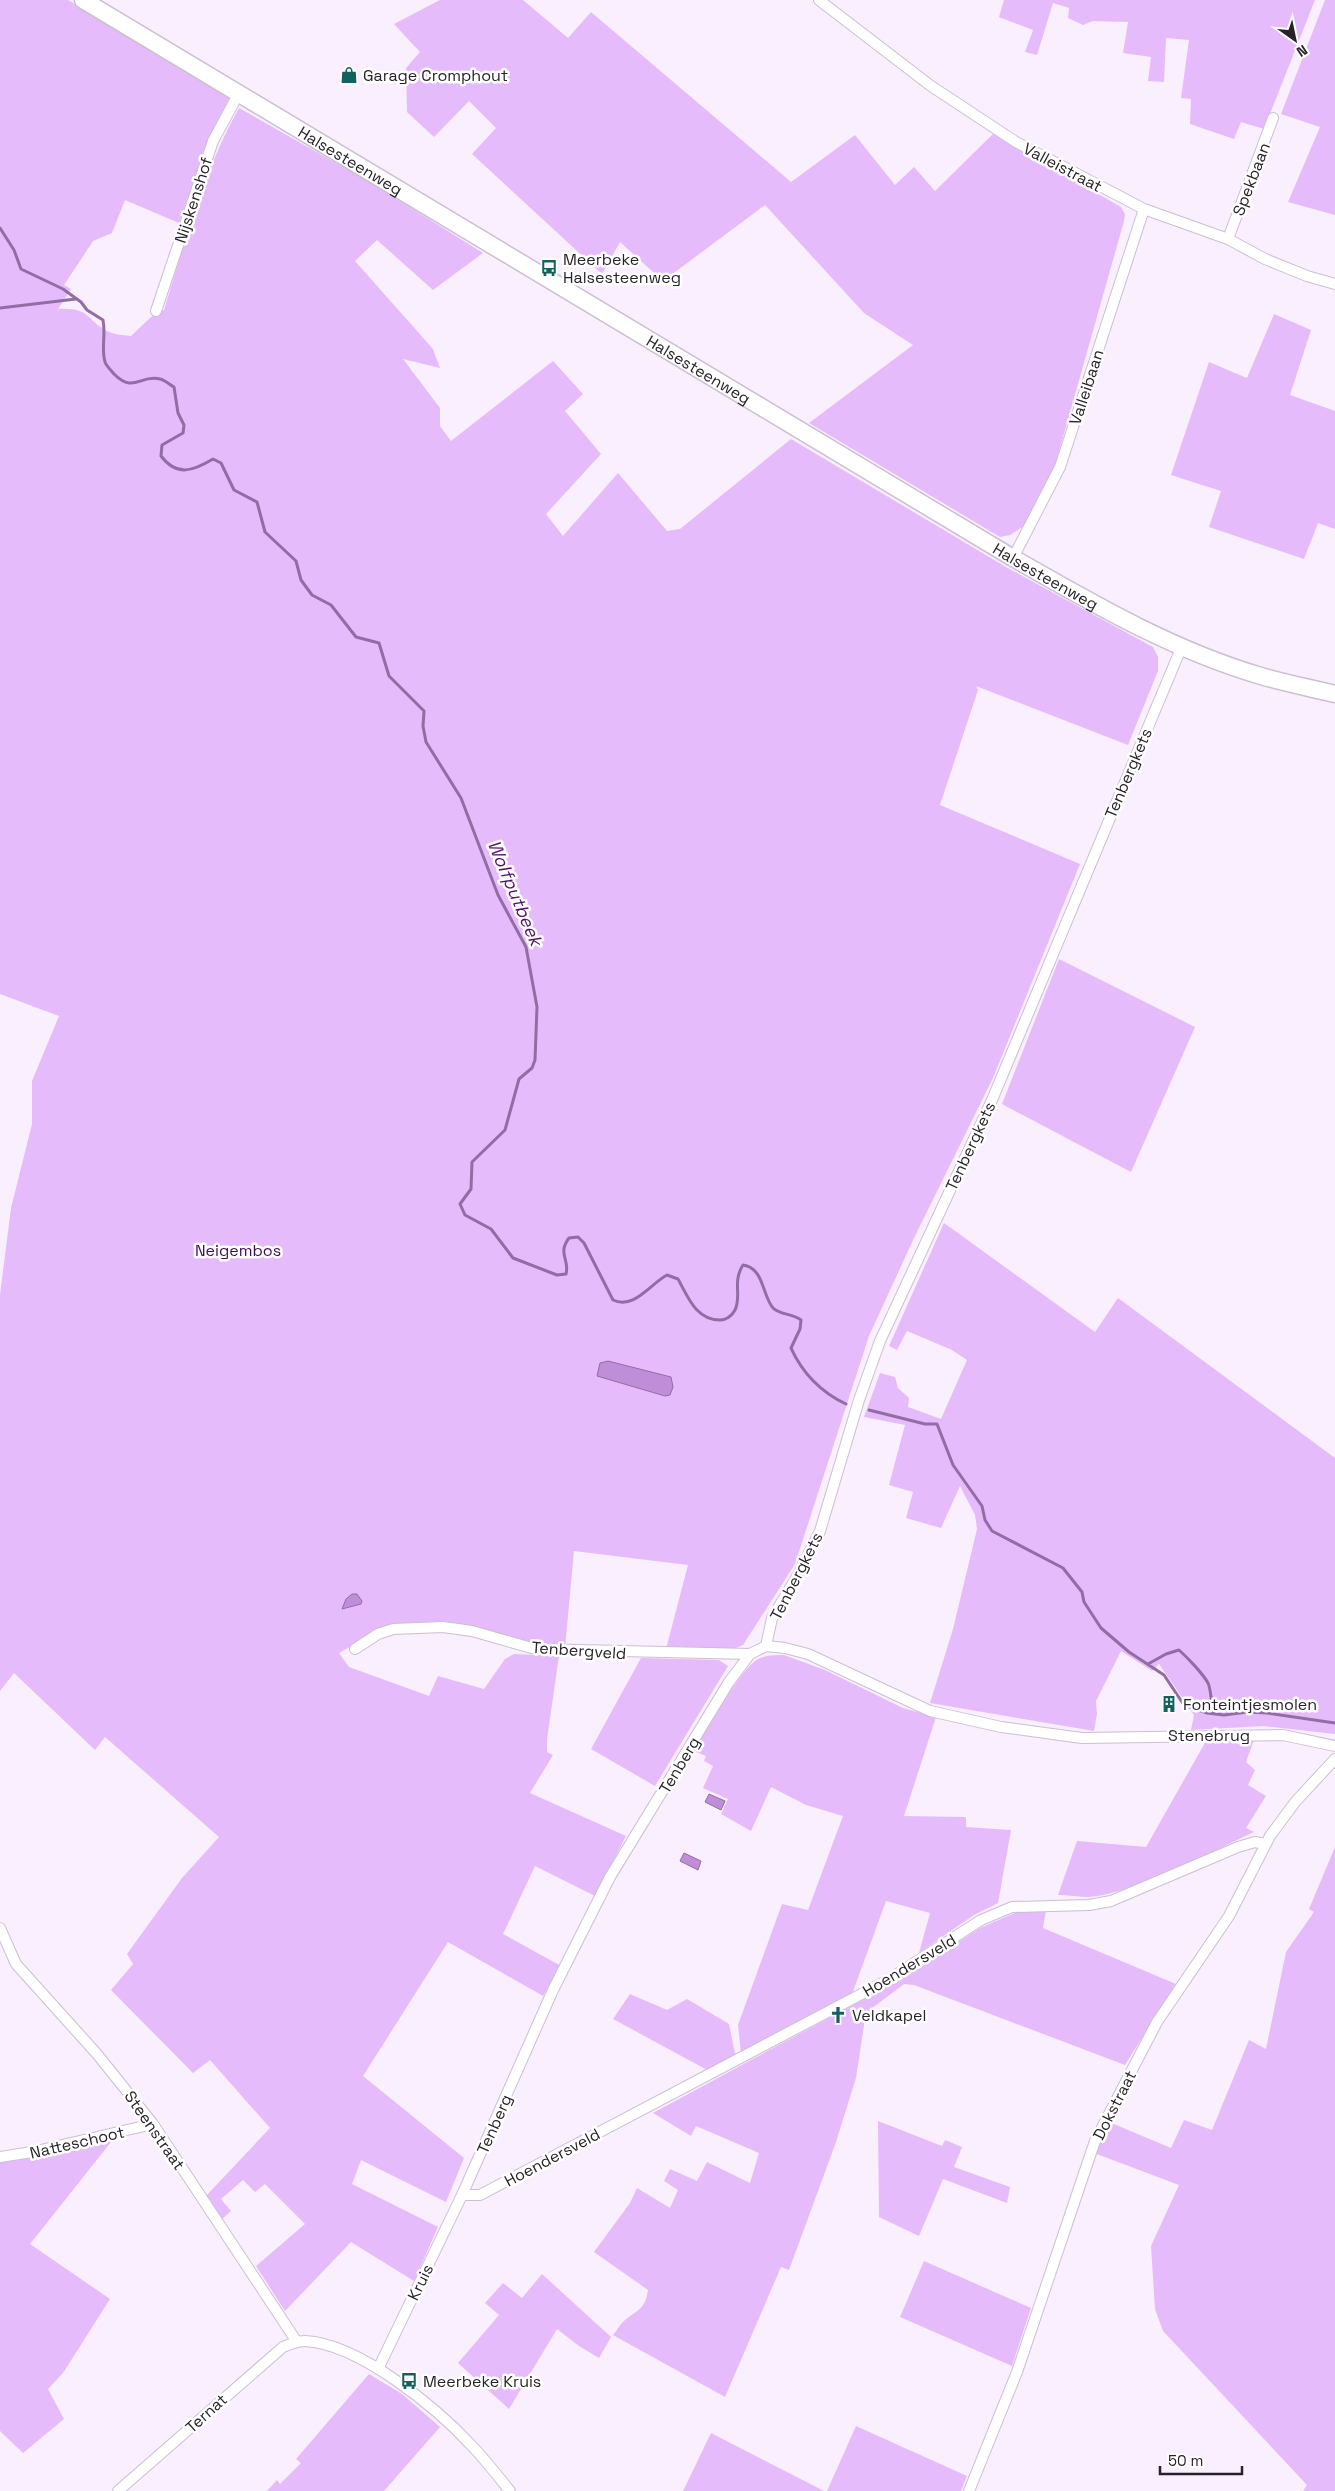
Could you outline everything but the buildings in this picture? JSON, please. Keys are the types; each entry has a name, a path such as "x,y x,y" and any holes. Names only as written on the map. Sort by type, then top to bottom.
{"main road":[{"name":"Halsesteenweg","path":"83,0 1013,558 1103,609 1182,646 1260,676 1335,694"}],"street":[{"name":"Valleistraat","path":"819,0 969,112 1016,142 1144,209 1228,239 1265,259 1307,276 1335,284"},
{"name":"Nijskenshof","path":"156,311 212,141 239,93"},
{"name":"Spekbaan","path":"1228,239 1273,118"},
{"name":"Valleibaan","path":"1013,558 1060,467 1144,209"},
{"name":"Tenbergkets","path":"766,1646 772,1618 799,1573 820,1531 859,1400 880,1341 992,1100 1182,646"},
{"name":"Tenbergveld","path":"355,1649 378,1634 392,1629 443,1627 472,1631 535,1649 750,1654"},
{"name":"Tenberg","path":"462,2195 553,1990 610,1877 729,1682 750,1654 766,1646"},
{"name":"Stenebrug","path":"766,1646 785,1648 808,1654 930,1711 1001,1727 1082,1738 1283,1735 1335,1746"},
{"name":"Dokstraat","path":"968,2491 1017,2372 1095,2141 1157,2022 1229,1916 1265,1844 1296,1801 1335,1759"},
{"name":"Hoendersveld","path":"462,2195 480,2195 489,2191 888,1980 981,1920 999,1912 1012,1907 1089,1905 1112,1901 1238,1847 1255,1842 1265,1844"},
{"name":"Steenstraat","path":"0,1928 16,1964 97,2054 153,2124 297,2342"},
{"name":"Natteschoot","path":"0,2157 32,2152 153,2124"},
{"name":"Kruis","path":"378,2369 462,2195"},
{"path":"297,2342 320,2344 351,2354 410,2390 458,2432 510,2491"},
{"name":"Ternat","path":"118,2491 282,2347 297,2342"}],"green space":[{"name":"Neigembos","path":"0,0 68,0 230,97 209,138 179,223 125,200 112,233 93,241 64,285 71,289 58,309 82,312 107,331 131,336 151,317 164,310 187,233 205,182 226,132 239,108 368,181 483,253 433,290 377,240 355,261 433,349 440,368 403,359 440,408 440,426 451,441 553,361 583,394 565,411 601,454 546,514 563,536 618,473 667,531 680,529 791,439 1006,567 1153,647 1158,657 1158,671 1128,745 976,686 978,690 940,805 1080,864 993,1078 914,1238 869,1336 795,1564 743,1645 731,1650 666,1649 688,1565 574,1551 565,1648 523,1641 444,1621 391,1624 339,1653 349,1667 429,1696 438,1676 484,1689 505,1659 514,1654 559,1656 547,1739 547,1752 553,1755 530,1793 626,1836 595,1896 535,1866 503,1934 561,1966 543,1996 448,1942 363,2076 464,2158 446,2202 361,2160 352,2184 438,2227 414,2281 351,2242 285,2311 256,2266 305,2224 265,2184 255,2192 243,2180 221,2199 231,2211 222,2219 206,2196 270,2128 210,2060 193,2073 111,1990 133,1964 127,1954 182,1878 219,1837 105,1737 95,1750 14,1673 0,1691 0,1295 11,1208 32,1124 32,1081 59,1016 0,994"},
{"path":"440,0 523,0 568,38 591,12 791,182 855,135 895,185 914,167 935,191 993,134 1121,207 1125,214 1124,221 1054,469 1024,526 1010,535 1000,537 809,423 913,345 864,313 765,205 663,281 620,242 602,274 472,154 496,128 469,101 434,137 407,112 406,68 420,52 394,24"},
{"path":"1004,0 1315,0 1264,129 1241,122 1234,139 1190,124 1191,99 1181,98 1189,40 1166,38 1164,82 1148,81 1151,57 1123,53 1128,22 1093,21 1083,25 1068,18 1069,8 1053,3 1037,55 1025,52 1033,30 999,17"},
{"path":"1325,0 1335,0 1335,215 1288,202 1320,127 1281,114"},
{"path":"1274,314 1311,330 1290,395 1335,411 1335,529 1318,523 1304,559 1209,527 1221,491 1171,475 1209,362 1247,378"},
{"path":"1059,959 1195,1027 1131,1172 1002,1104"},
{"path":"944,1223 1095,1332 1118,1298 1335,1458 1335,1734 1263,1726 1191,1730 1194,1715 1159,1664 1152,1671 1121,1651 1096,1701 1097,1714 1094,1731 930,1703 953,1629 977,1529 975,1515 960,1486 941,1528 906,1518 913,1492 889,1485 905,1425 864,1417 880,1373 895,1377 898,1388 909,1398 908,1407 941,1419 967,1360 952,1350 907,1331 897,1350 889,1346"},
{"path":"784,1655 825,1670 903,1708 936,1717 904,1816 966,1817 966,1827 1011,1830 998,1903 974,1915 919,1953 930,1913 886,1901 851,1997 741,2054 738,2025 782,1904 808,1910 843,1816 806,1805 771,1787 751,1831 721,1814 728,1799 703,1788 713,1766 704,1761 706,1756 694,1751 733,1687 751,1665 764,1657"},
{"path":"641,1658 719,1660 728,1666 655,1786 591,1749"},
{"path":"1254,1740 1246,1762 1255,1770 1248,1785 1266,1796 1246,1828 1254,1832 1172,1870 1127,1888 1089,1897 1058,1895 1077,1841 1146,1847 1206,1741"},
{"path":"1335,1847 1335,2491 1303,2491 1307,2485 1163,2331 1155,2309 1151,2246 1179,2185 1094,2153 1109,2122 1171,2148 1184,2120 1212,2130 1249,2040 1266,2049 1286,1952 1314,1912 1309,1909"},
{"path":"1046,1910 1043,1928 1176,1984 1125,2065 914,1985 904,1984 871,2009 865,2019 856,2078 836,2142 789,2270 781,2267 725,2397 613,2335 623,2322 643,2305 648,2290 594,2252 630,2203 637,2188 670,2208 678,2190 664,2181 670,2169 697,2181 707,2162 750,2183 759,2153 696,2126 691,2136 653,2113 901,1979 980,1928 1017,1912"},
{"path":"630,1994 667,2010 687,1999 729,2024 736,2058 709,2071 613,2019"},
{"path":"878,2121 942,2146 945,2140 962,2147 954,2167 1010,2187 1007,2203 943,2179 919,2236 879,2217"},
{"path":"115,2137 30,2244 110,2299 63,2373 48,2389 64,2419 23,2453 0,2431 0,2162 50,2154"},
{"path":"924,2261 1031,2308 1012,2366 900,2317"},
{"path":"542,2274 611,2337 599,2358 557,2329 509,2409 458,2363 499,2315 485,2303 503,2283 522,2298"},
{"path":"369,2374 402,2394 440,2427 384,2491 267,2491 277,2480 280,2484 301,2463 296,2459"},
{"path":"856,2426 967,2476 961,2491 827,2491"},
{"path":"711,2433 824,2491 683,2491"}],"shaded area":[{"path":"608,1361 671,1377 673,1387 670,1395 665,1396 597,1376 600,1363"},
{"path":"352,1594 357,1594 362,1601 361,1604 342,1609 346,1599"},
{"path":"709,1794 725,1801 721,1810 705,1802"},
{"path":"684,1853 701,1861 698,1870 680,1861"}],"waterway":[{"name":"Wolfputbeek","path":"0,228 14,250 21,269 63,289 81,302 87,310 103,320 104,357 106,364 114,374 127,383 153,378 162,380 174,387 178,413 184,425 183,433 162,445 161,456 167,463 173,467 186,470 199,467 213,459 221,463 234,490 257,502 265,532 296,561 301,580 312,595 331,605 356,637 379,643 389,676 424,711 423,726 426,742 461,798 498,895 526,947 537,1007 535,1060 532,1068 519,1079 505,1130 472,1162 471,1189 460,1204 465,1215 491,1229 513,1258 557,1275 566,1274 564,1248 569,1238 578,1237 584,1243 613,1300 628,1302 635,1299 667,1275 678,1279 689,1300 699,1312 712,1319 724,1319 731,1316 734,1312 738,1299 737,1283 740,1271 743,1265 750,1267 759,1276 769,1303 773,1308 801,1320 800,1329 791,1348 795,1357 813,1380 828,1394 846,1404"},
{"path":"0,308 76,299"},
{"name":"Wolfputbeek","path":"869,1410 925,1424 937,1424 953,1465 982,1506 985,1520 992,1531 1063,1568 1082,1592 1084,1602 1101,1628 1129,1652 1164,1675 1184,1705 1207,1713 1224,1715 1247,1712 1267,1713 1335,1723"},
{"path":"1148,1664 1166,1654 1179,1650 1203,1675 1208,1683 1215,1714"}],"place":[{"name":"Garage Cromphout","path":"349,75"},
{"name":"Meerbeke Halsesteenweg","path":"549,268"},
{"name":"Fonteintjesmolen","path":"1169,1704"},
{"name":"Veldkapel","path":"838,2015"},
{"name":"Meerbeke Kruis","path":"409,2381"}]}
